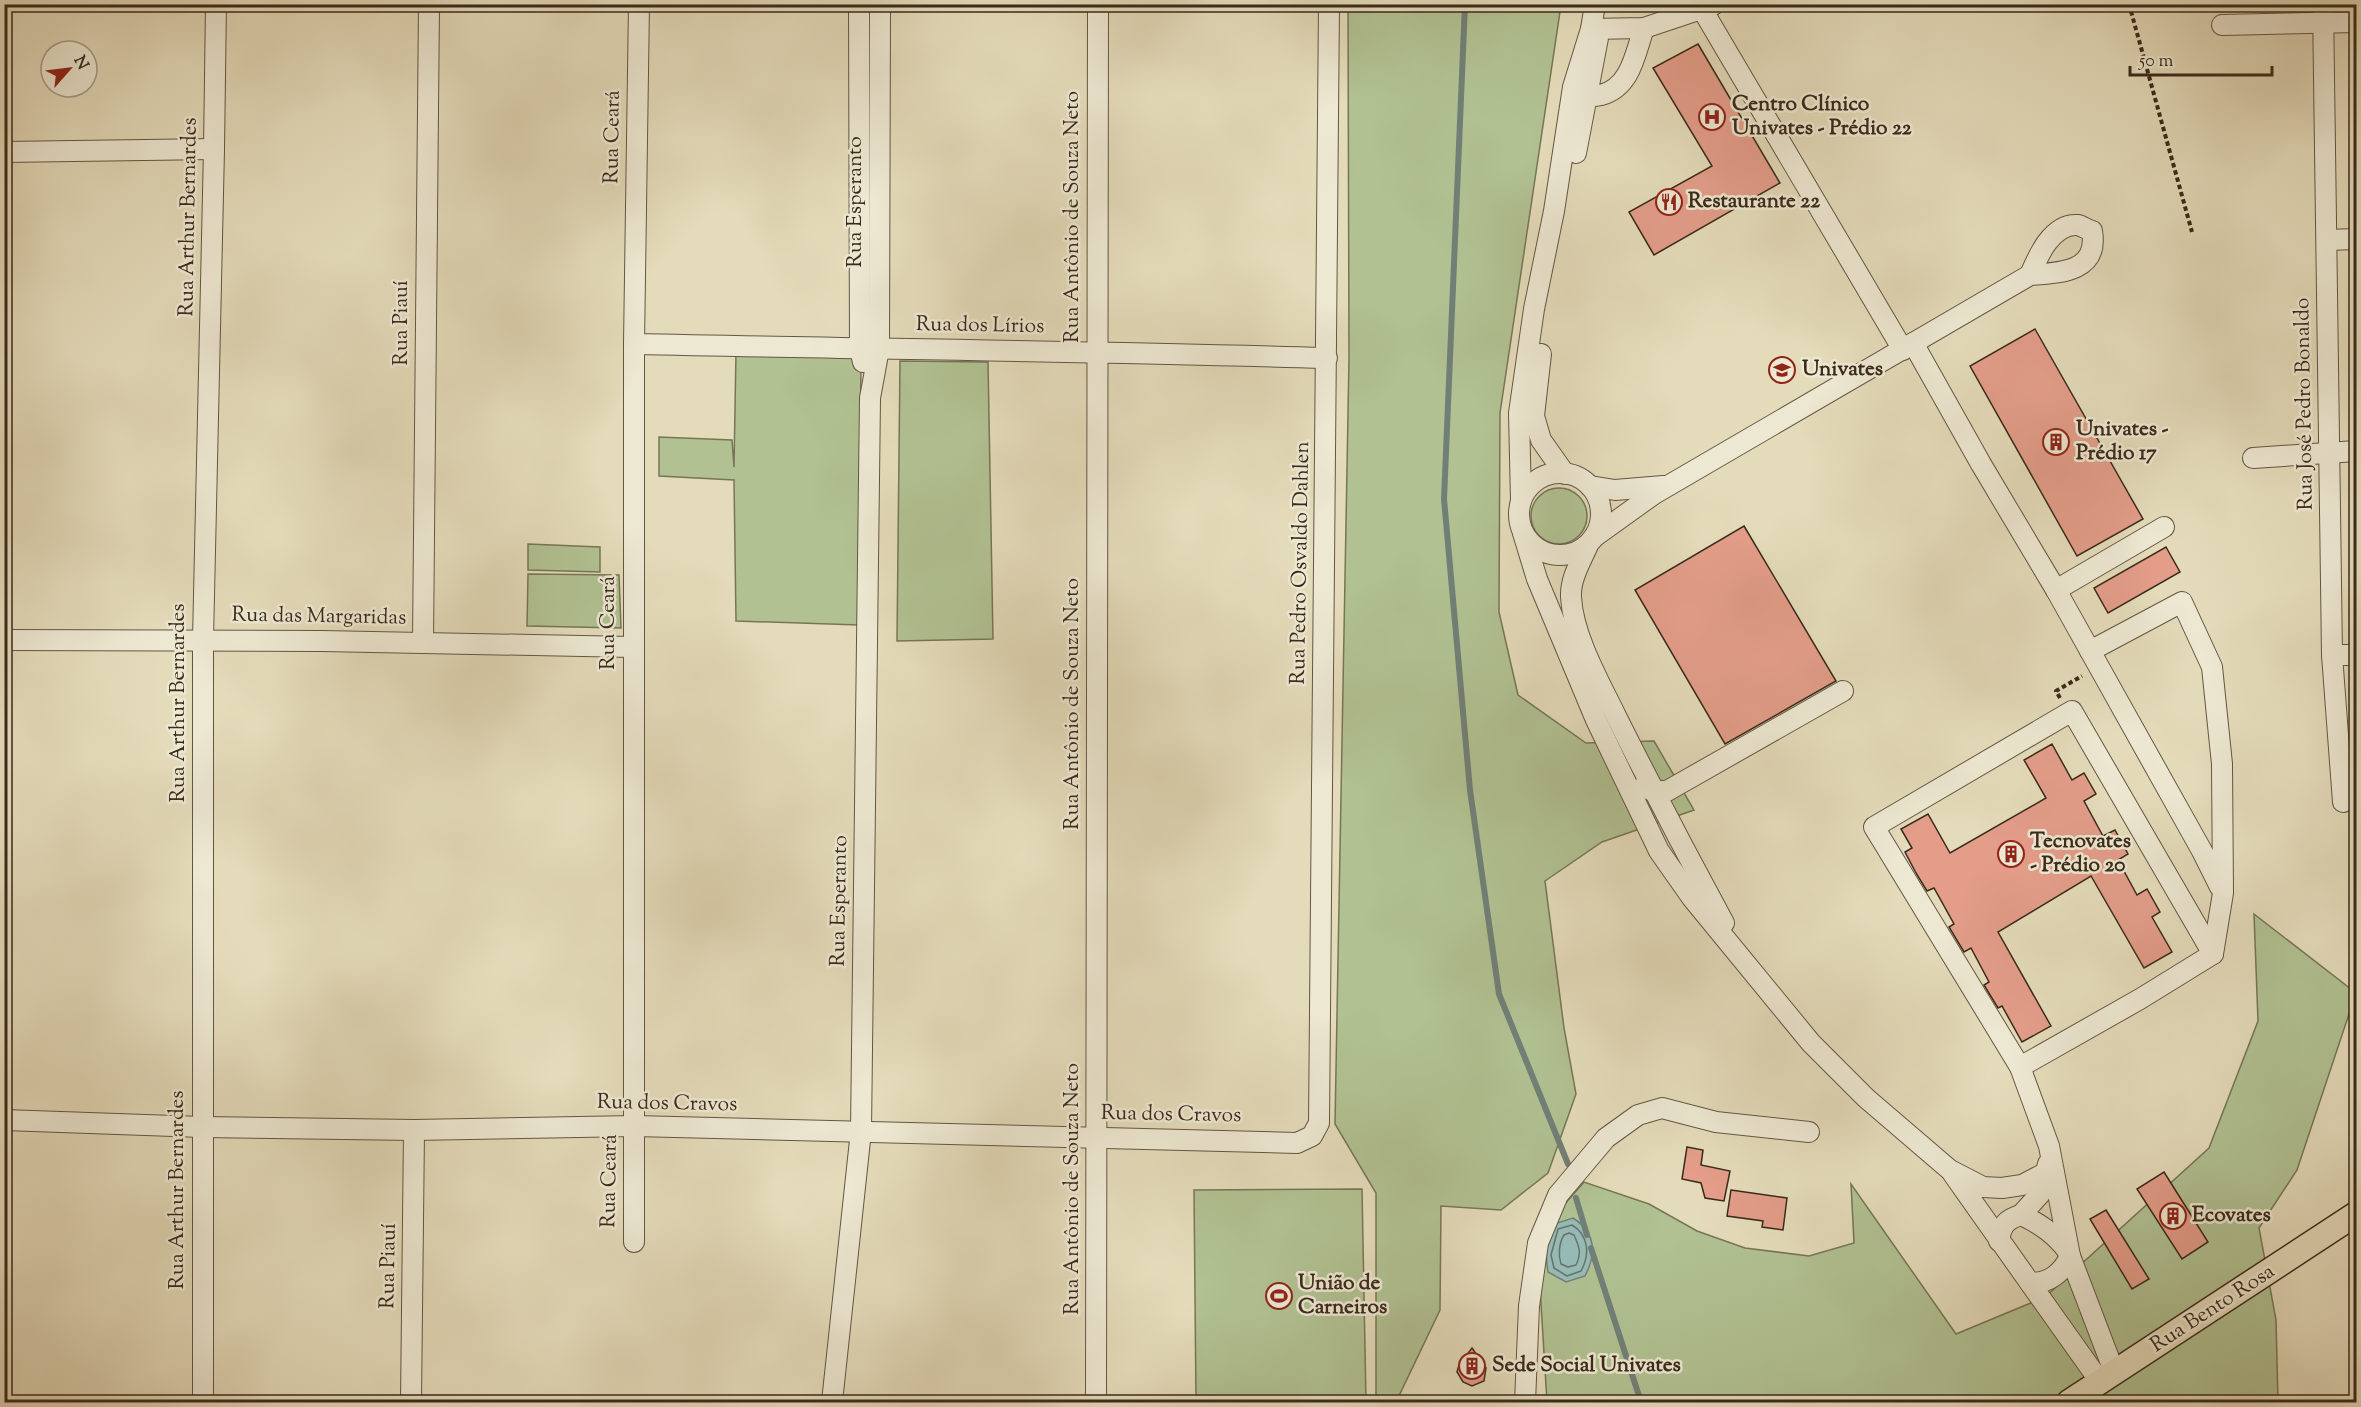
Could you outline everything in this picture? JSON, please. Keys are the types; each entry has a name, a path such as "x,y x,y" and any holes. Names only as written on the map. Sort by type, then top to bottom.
{"main road":[{"name":"Rua Bento Rosa","path":"2069,1402 2356,1214"}],"street":[{"name":"Rua Arthur Bernardes","path":"203,1402 203,640 216,4"},
{"name":"Rua Piauí","path":"423,642 429,4"},
{"name":"Rua Ceará","path":"634,1242 632,647 639,4"},
{"name":"Rua Esperanto","path":"832,1402 861,1131 870,349 859,4"},
{"name":"Rua Esperanto","path":"870,349 881,114 880,4"},
{"name":"Rua Antônio de Souza Neto","path":"1096,1402 1098,4"},
{"name":"Rua Pedro Osvaldo Dahlen","path":"1319,1123 1329,4"},
{"path":"1566,474 1541,440 1534,416 1546,308 1588,94 1595,28 1595,4"},
{"path":"1605,4 1576,73 1554,211 1534,309 1520,413 1521,501 1519,512 1537,579 1596,720 1659,851 1692,898 1819,1051 1866,1098 1950,1170 1983,1187 2002,1188 2022,1185 2047,1172"},
{"path":"1595,28 1644,28 1708,7 1908,346 2056,590 2198,842 2223,893"},
{"path":"2223,25 2323,13 2356,22"},
{"name":"Rua José Pedro Bonaldo","path":"2323,13 2332,655 2343,802"},
{"path":"1576,73 1581,88 1588,94 1595,97 1607,93 1622,83 1635,60 1644,28"},
{"path":"861,114 881,114"},
{"path":"4,152 214,149"},
{"path":"2326,240 2356,239"},
{"path":"1523,533 1537,549 1558,555 1568,555 1669,485 2030,275"},
{"name":"Rua dos Lírios","path":"634,344 1097,351 1327,358"},
{"path":"2253,458 2356,451"},
{"path":"1521,501 1532,483 1551,474 1566,474 1582,479 1596,495 1601,516 1574,577 1570,596 1577,628 1596,674 1653,791 1745,963"},
{"path":"1590,486 1615,490 1669,485"},
{"path":"2056,590 2164,528"},
{"path":"2020,1067 2140,999 2213,954 2223,893 2222,764 2212,667 2182,602 2090,651"},
{"name":"Rua das Margaridas","path":"4,640 423,642 632,647"},
{"path":"2332,655 2356,655"},
{"path":"1624,779 1653,791 1667,791 1843,691"},
{"path":"2108,1378 2070,1256 2049,1146 2020,1067 1874,827 2072,711 2213,954"},
{"path":"1526,1402 1529,1306 1538,1243 1558,1195 1606,1138 1638,1114 1662,1108 1716,1122 1809,1132"},
{"name":"Rua dos Cravos","path":"4,1120 202,1127 414,1130 635,1126 1297,1143 1312,1136 1319,1123"},
{"name":"Rua Piauí","path":"411,1402 414,1130"},
{"path":"1999,1240 2007,1221 2021,1215 2040,1194 2047,1172 2049,1146"},
{"path":"1950,1170 2030,1283 2108,1378"},
{"path":"2021,1215 2053,1234 2070,1256"},
{"path":"2030,1283 2042,1282 2058,1274 2065,1268 2070,1256"}],"path":[{"path":"2129,4 2192,232"},
{"path":"2063,704 2056,691 2082,676"}],"green space":[{"path":"1348,5 1561,5 1500,413 1499,612 1518,695 1586,743 1654,741 1694,810 1602,842 1545,881 1564,1028 1576,1094 1548,1173 1501,1210 1441,1206 1440,1310 1398,1402 1376,1402 1376,1193 1335,1124 1349,359"},
{"path":"736,352 861,355 859,625 736,621 734,480 659,476 659,437 732,440 734,467"},
{"path":"900,361 988,362 993,639 897,641"},
{"path":"1559,488 1570,490 1579,496 1585,505 1587,516 1585,527 1579,536 1570,542 1559,544 1548,542 1539,536 1533,527 1531,516 1533,505 1539,496 1548,490"},
{"path":"528,544 600,547 600,572 528,570"},
{"path":"528,574 619,575 621,628 527,626"},
{"path":"2254,914 2356,993 2297,1170 2259,1228 2276,1320 2278,1402 1547,1402 1539,1271 1550,1221 1584,1182 1649,1204 1697,1231 1745,1248 1809,1256 1854,1243 1851,1184 1956,1334 2045,1297 2209,1148 2258,1021"},
{"name":"União de Carneiros","path":"1362,1189 1366,1402 1196,1402 1194,1190"}],"water":[{"path":"1573,1218 1586,1230 1593,1251 1585,1276 1566,1282 1548,1272 1547,1247 1554,1224"}],"building":[{"name":"Centro Clínico Univates - Prédio 22","path":"1698,44 1780,183 1654,255 1629,212 1712,166 1653,68"},
{"name":"Univates - Prédio 17","path":"2035,329 2143,519 2077,556 1970,366"},
{"path":"1744,526 1836,681 1725,744 1635,590"},
{"path":"2166,547 2180,572 2108,613 2094,588"},
{"path":"2052,744 2072,780 2084,773 2096,794 2084,801 2103,836 2115,830 2128,854 2118,860 2137,895 2147,889 2160,912 2152,917 2172,952 2144,968 2091,876 1998,932 2051,1026 2022,1042 2002,1006 1998,1008 1984,985 1989,982 1971,948 1964,952 1949,927 1954,924 1934,888 1927,891 1916,873 1905,852 1912,848 1901,829 1928,814 1950,853 2046,798 2024,760"},
{"path":"1687,1147 1703,1150 1701,1165 1730,1171 1724,1201 1705,1198 1701,1183 1682,1179"},
{"name":"Ecovates","path":"2164,1172 2208,1242 2182,1259 2137,1189"},
{"path":"1731,1190 1787,1198 1783,1230 1762,1227 1763,1221 1727,1216"},
{"path":"2106,1210 2149,1279 2132,1289 2090,1219"},
{"name":"Sede Social Univates","path":"1472,1348 1486,1368 1484,1381 1472,1386 1463,1382 1457,1372 1459,1365"}],"waterway":[{"path":"1465,4 1444,499 1470,790 1499,994 1568,1164"},
{"path":"1576,1198 1587,1235"},
{"path":"1591,1248 1641,1402"}],"place":[{"name":"Centro Clínico Univates - Prédio 22","path":"1712,117"},
{"name":"Restaurante 22","path":"1669,202"},
{"name":"Univates","path":"1782,370"},
{"name":"Univates - Prédio 17","path":"2056,442"},
{"name":"Tecnovates - Prédio 20","path":"2011,854"},
{"name":"Ecovates","path":"2173,1216"},
{"name":"União de Carneiros","path":"1279,1296"},
{"name":"Sede Social Univates","path":"1472,1366"}]}
